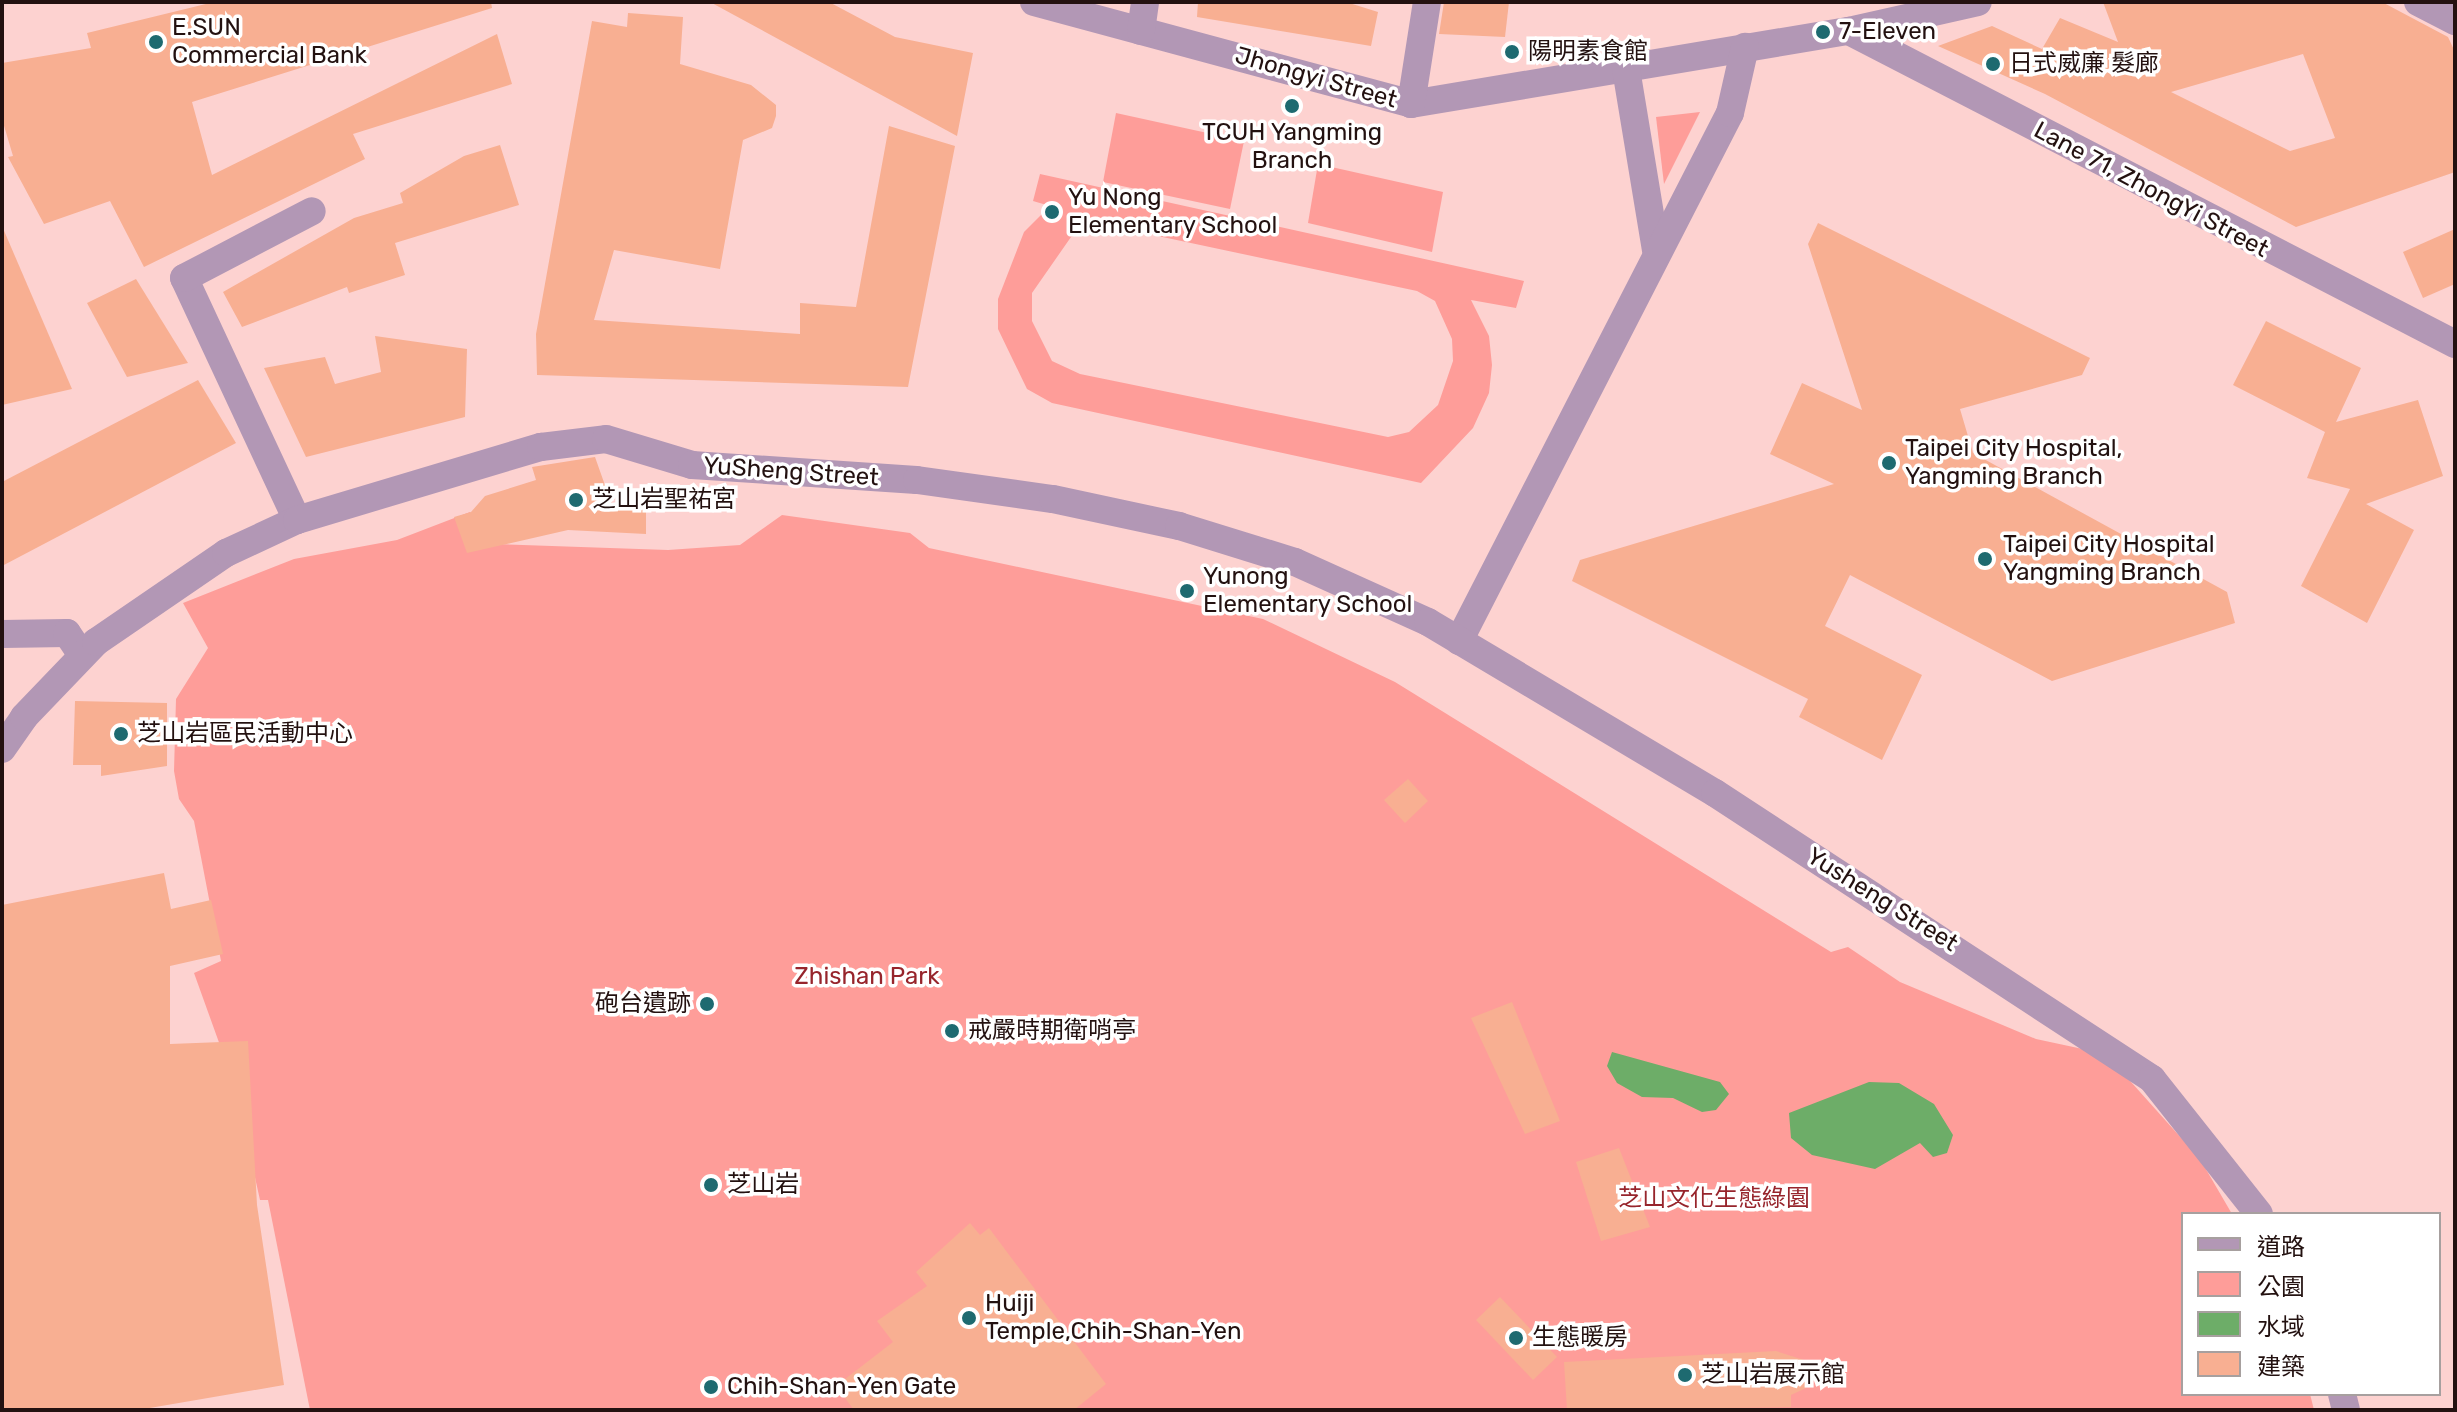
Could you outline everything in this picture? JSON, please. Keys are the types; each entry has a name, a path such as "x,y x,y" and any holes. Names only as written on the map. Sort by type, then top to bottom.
{"street":[{"name":"Jhongyi Street","path":"1034,2 1411,104 1849,31 1978,2"},
{"path":"1141,31 1145,2"},
{"path":"1411,104 1427,2"},
{"path":"2418,2 2455,21"},
{"name":"Lane 71, ZhongYi Street","path":"1849,31 2455,344"},
{"path":"1459,641 1656,250 1730,113 1745,47"},
{"path":"1626,69 1656,250"},
{"path":"297,520 184,278 312,211"},
{"name":"YuSheng Street","path":"2,749 82,655 154,597 297,520 541,447 606,439 692,465 917,480 1179,526 1295,562 1459,641"},
{"path":"2,634 67,633 82,655"},
{"name":"Yusheng Street","path":"1459,641 1715,793 2152,1079 2257,1212"}],"green space":[{"path":"1700,112 1664,184 1656,117"},
{"path":"1116,113 1244,141 1230,209 1103,182"},
{"path":"1318,164 1443,192 1432,252 1308,223"},
{"path":"1040,174 1524,281 1516,308 1471,300 1489,336 1492,365 1489,393 1473,428 1421,483 1052,403 1027,389 998,329 998,299 1024,232 1050,206 1033,201","holes":["1106,225 1417,291 1435,301 1452,339 1453,361 1438,405 1409,432 1388,437 1080,374 1052,361 1032,321 1032,293 1071,237"]},
{"name":"Zhishan Park","path":"470,512 495,544 668,550 740,545 782,515 910,533 929,548 1263,619 1395,682 1831,952 1848,947 1900,982 2036,1039 2106,1054 2200,1159 2231,1212 2181,1212 2181,1396 2310,1396 2314,1410 310,1410 268,1200 260,1200 235,1087 194,973 221,961 194,821 179,799 174,771 176,699 208,648 183,603 294,559 397,540"}],"water":[{"path":"1612,1052 1720,1082 1729,1094 1716,1110 1702,1112 1673,1098 1642,1097 1617,1083 1607,1066"},
{"path":"1869,1082 1899,1083 1934,1104 1953,1135 1947,1153 1933,1157 1920,1143 1875,1169 1812,1155 1791,1138 1789,1113"}],"building":[{"path":"214,2 491,2 492,8 192,102 212,175 497,34 512,84 353,134 365,159 144,267 110,201 44,224 8,157 13,156 2,119 2,63 91,48 87,33"},
{"path":"710,2 829,2 895,37 973,53 957,136"},
{"path":"1198,2 1346,2 1378,12 1371,46 1197,17"},
{"path":"1444,2 1509,2 1505,37 1439,34"},
{"path":"2103,2 2382,2 2448,37 2455,52 2455,172 2296,227 2045,94 1938,46 1992,26 2042,49 2060,18 2118,42","holes":["2303,54 2335,138 2290,151 2171,92"]},
{"path":"628,13 683,17 680,64 751,85 776,105 776,116 772,128 743,140 720,269 614,250 594,320 800,334 800,303 856,307 889,126 955,146 908,387 537,375 536,334 592,21 627,27"},
{"path":"500,145 519,205 395,243 405,275 349,293 347,287 242,327 223,292 354,218 403,203 400,193 464,156"},
{"name":"Taipei City Hospital, Yangming Branch","path":"1818,223 2090,358 2082,375 1960,409 1973,453 2227,592 2235,623 2052,681 1850,575 1825,626 1922,675 1882,760 1799,717 1808,699 1572,581 1580,560 1834,484 1770,454 1802,383 1862,410 1808,244"},
{"path":"2,226 72,389 2,405"},
{"path":"2455,229 2455,284 2423,298 2403,252"},
{"path":"136,279 188,363 127,377 87,303"},
{"path":"2266,321 2361,368 2336,422 2418,400 2443,476 2366,504 2414,530 2367,623 2301,586 2350,489 2307,478 2325,432 2233,385"},
{"path":"375,336 467,349 465,417 306,457 264,368 325,357 335,384 381,372"},
{"path":"198,380 236,443 2,566 2,482"},
{"name":"芝山岩聖祐宮","path":"595,457 612,505 646,506 646,534 568,530 467,553 454,517 471,512 485,496 536,480 532,467"},
{"name":"芝山岩區民活動中心","path":"75,701 167,703 167,766 101,776 101,765 73,765"},
{"path":"1408,779 1428,801 1405,823 1384,800"},
{"path":"164,873 171,909 211,900 223,954 170,966 170,1044 248,1041 257,1205 284,1385 138,1410 2,1410 2,905"},
{"path":"1512,1002 1560,1121 1525,1134 1471,1018"},
{"path":"1619,1148 1650,1227 1601,1241 1576,1162"},
{"name":"Huiji Temple,Chih-Shan-Yen","path":"970,1223 980,1235 989,1228 1106,1384 1074,1410 854,1410 836,1386 893,1342 877,1321 927,1286 916,1272"},
{"name":"生態暖房","path":"1500,1297 1557,1357 1533,1380 1476,1320"},
{"name":"芝山岩展示館","path":"1776,1351 1804,1360 1806,1388 1791,1395 1791,1407 1567,1410 1564,1362"}],"place":[{"name":"7-Eleven","path":"1823,32"},
{"name":"E.SUN Commercial Bank","path":"156,42"},
{"name":"陽明素食館","path":"1512,52"},
{"name":"日式威廉 髮廊","path":"1993,64"},
{"name":"TCUH Yangming Branch","path":"1292,106"},
{"name":"Yu Nong Elementary School","path":"1052,212"},
{"name":"Taipei City Hospital, Yangming Branch","path":"1889,463"},
{"name":"芝山岩聖祐宮","path":"576,500"},
{"name":"Taipei City Hospital Yangming Branch","path":"1985,559"},
{"name":"Yunong Elementary School","path":"1187,591"},
{"name":"芝山岩區民活動中心","path":"121,734"},
{"name":"砲台遺跡","path":"707,1004"},
{"name":"戒嚴時期衛哨亭","path":"952,1031"},
{"name":"芝山岩","path":"711,1185"},
{"name":"Huiji Temple,Chih-Shan-Yen","path":"969,1318"},
{"name":"生態暖房","path":"1516,1338"},
{"name":"芝山岩展示館","path":"1685,1375"},
{"name":"Chih-Shan-Yen Gate","path":"711,1387"}],"park label":[{"name":"芝山文化生態綠園","path":"1714,1199"}]}
